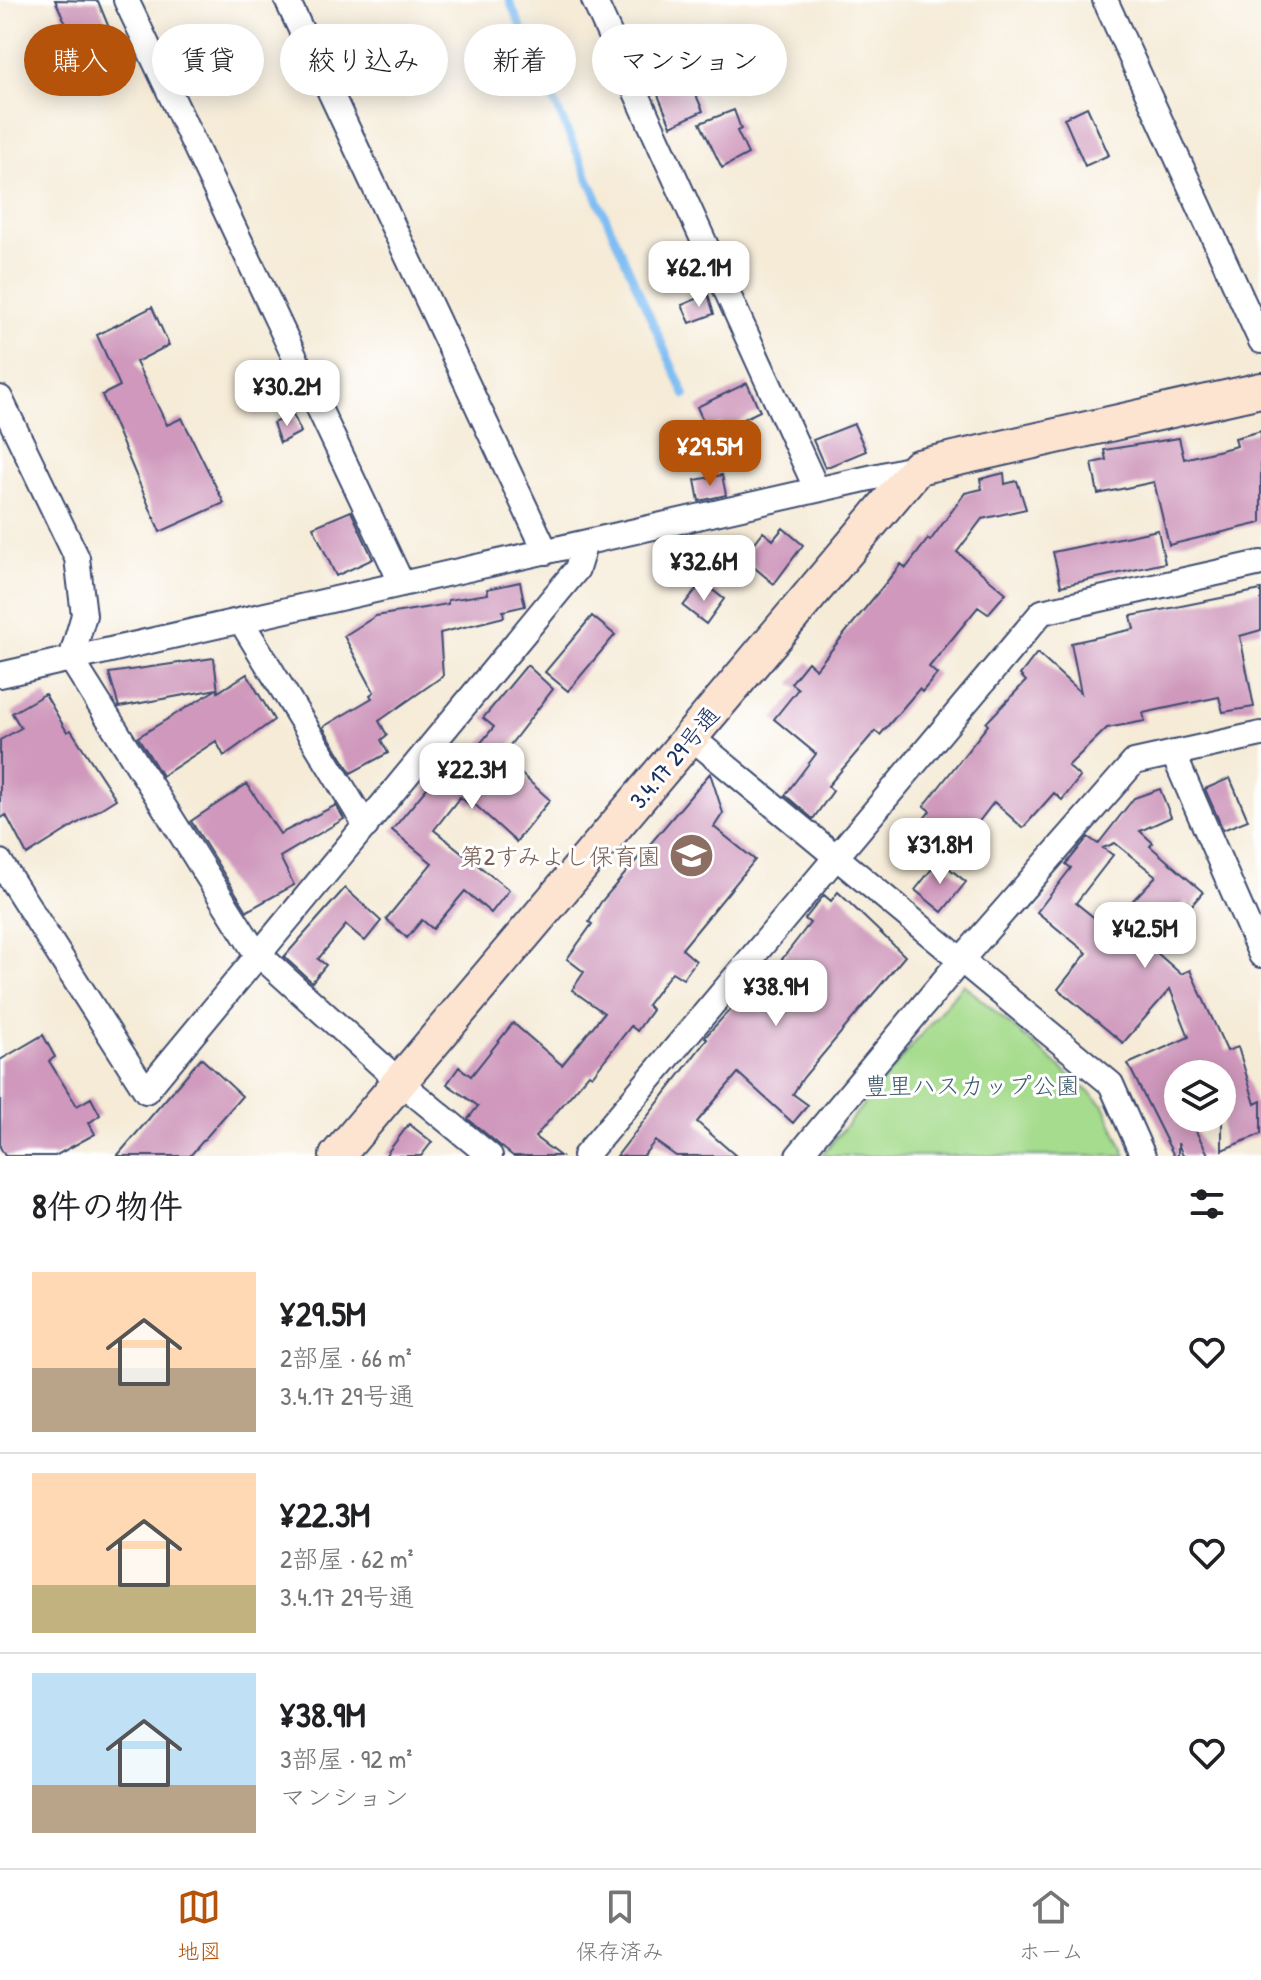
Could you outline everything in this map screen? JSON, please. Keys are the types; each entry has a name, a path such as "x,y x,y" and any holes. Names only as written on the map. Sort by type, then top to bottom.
{"street":[{"path":"126,0 402,584"},
{"path":"287,0 546,552"},
{"path":"594,0 817,490"},
{"path":"1105,0 1261,341"},
{"path":"0,675 1261,390"},
{"path":"0,398 77,558 84,615 71,659 169,819 260,955 400,1082 490,1156"},
{"name":"3.4.17 29号通","path":"337,1156 918,467"},
{"path":"0,862 146,1091 577,569 585,543"},
{"path":"585,1156 1042,612 1261,563"},
{"path":"241,621 366,826"},
{"path":"798,1156 961,960 1134,762 1261,734"},
{"path":"691,737 1111,1084 1143,1156"},
{"path":"1173,753 1261,955"}],"green space":[{"name":"豊里ハスカップ公園","path":"963,984 1104,1105 1126,1156 821,1156"}],"building":[{"path":"55,0 98,1 107,24 66,24"},
{"path":"658,96 697,96 703,111 671,126"},
{"path":"1087,107 1109,155 1085,166 1064,118"},
{"path":"734,110 741,129 737,131 748,154 722,168 700,123"},
{"path":"708,294 714,314 690,323 682,305"},
{"path":"152,307 169,345 136,362 167,425 182,418 224,503 160,532 102,395 120,386 97,335"},
{"path":"747,383 760,411 723,429 721,423 707,430 697,407"},
{"path":"293,414 301,432 280,443 273,423"},
{"path":"854,424 866,451 825,468 813,440"},
{"path":"1261,431 1261,523 1169,545 1154,482 1098,494 1092,463 1106,460 1104,450 1179,438 1184,459 1237,446 1235,438"},
{"path":"1004,473 1005,484 1017,481 1026,509 982,519 957,552 1006,593 988,614 978,607 929,667 937,674 922,692 919,689 880,735 875,731 828,786 833,791 813,819 785,795 816,754 774,719 798,689 791,683 808,662 816,669 901,564 906,568 928,539 930,541 965,493 982,489 980,479"},
{"path":"722,475 726,495 699,501 695,480"},
{"path":"351,511 373,559 336,576 313,527"},
{"path":"783,528 803,545 774,584 743,558 763,532 773,540"},
{"path":"1158,530 1165,563 1061,586 1053,552"},
{"path":"520,582 525,606 503,611 504,617 440,633 443,676 379,721 387,735 381,740 388,753 351,773 323,727 372,698 370,695 374,692 344,636 376,616 448,604 448,600 488,594 487,589"},
{"path":"702,582 724,599 706,624 683,606"},
{"path":"1261,590 1261,630 1240,636 1254,707 1223,712 1219,697 1143,713 1145,721 1107,728 1068,766 1080,777 1062,800 1054,793 1023,828 994,802 957,850 922,821 930,811 924,806 988,725 986,723 1026,681 1020,675 1037,653 1081,693 1071,643 1134,629 1131,616"},
{"path":"592,616 615,635 568,691 545,672"},
{"path":"214,658 218,692 247,674 274,720 224,756 216,741 162,776 138,737 217,689 119,707 109,673"},
{"path":"527,665 553,689 507,749 514,755 508,762 550,800 516,842 472,802 470,805 460,797 434,830 509,890 491,913 465,891 433,929 422,920 407,938 386,919 432,863 392,830 455,754 465,762 494,727 483,718"},
{"path":"45,694 67,732 71,730 116,799 27,855 6,815 0,819 0,740 21,728 12,713"},
{"path":"710,773 723,813 714,827 755,860 682,949 696,961 683,979 672,972 647,1005 652,1010 637,1031 631,1026 592,1076 589,1074 535,1137 560,1156 513,1156 468,1119 478,1106 447,1084 459,1067 471,1076 513,1023 562,1065 604,1013 572,990 584,972 567,959 592,924 589,922 601,902"},
{"path":"1230,778 1248,820 1223,830 1205,789"},
{"path":"247,784 280,834 336,805 344,819 280,857 294,885 247,911 191,821"},
{"path":"1160,789 1171,817 1140,831 1153,843 1150,846 1203,892 1191,906 1186,901 1163,931 1172,938 1156,952 1181,974 1190,970 1227,1051 1238,1047 1255,1104 1261,1101 1261,1134 1222,1150 1222,1132 1236,1132 1236,1060 1164,1060 1164,1132 1196,1132 1209,1156 1183,1156 1178,1143 1178,1156 1174,1156 1128,1064 1189,1037 1170,989 1123,1043 1058,989 1087,953 1037,912 1071,868 1066,864 1088,837 1098,844 1134,798","holes":["1115,843 1156,876 1107,928 1076,903 1113,855 1103,848"]},
{"path":"939,860 966,882 942,912 915,890"},
{"path":"345,888 381,921 365,941 346,925 318,959 326,965 312,982 284,957"},
{"path":"838,892 905,956 803,1078 793,1094 808,1105 793,1123 738,1073 697,1122 736,1156 676,1156 655,1141 643,1156 617,1156 707,1039 705,1037 768,968 772,972 810,923 805,919 824,895 831,901"},
{"path":"43,1035 55,1057 49,1061 77,1106 91,1098 100,1115 89,1123 95,1134 55,1156 5,1156 0,1147 0,1060"},
{"path":"201,1058 242,1096 190,1156 117,1156"},
{"path":"409,1124 432,1142 421,1156 385,1156"}],"waterway":[{"path":"509,0 685,395"}],"place":[{"name":"第2すみよし保育園","path":"692,856"}]}
